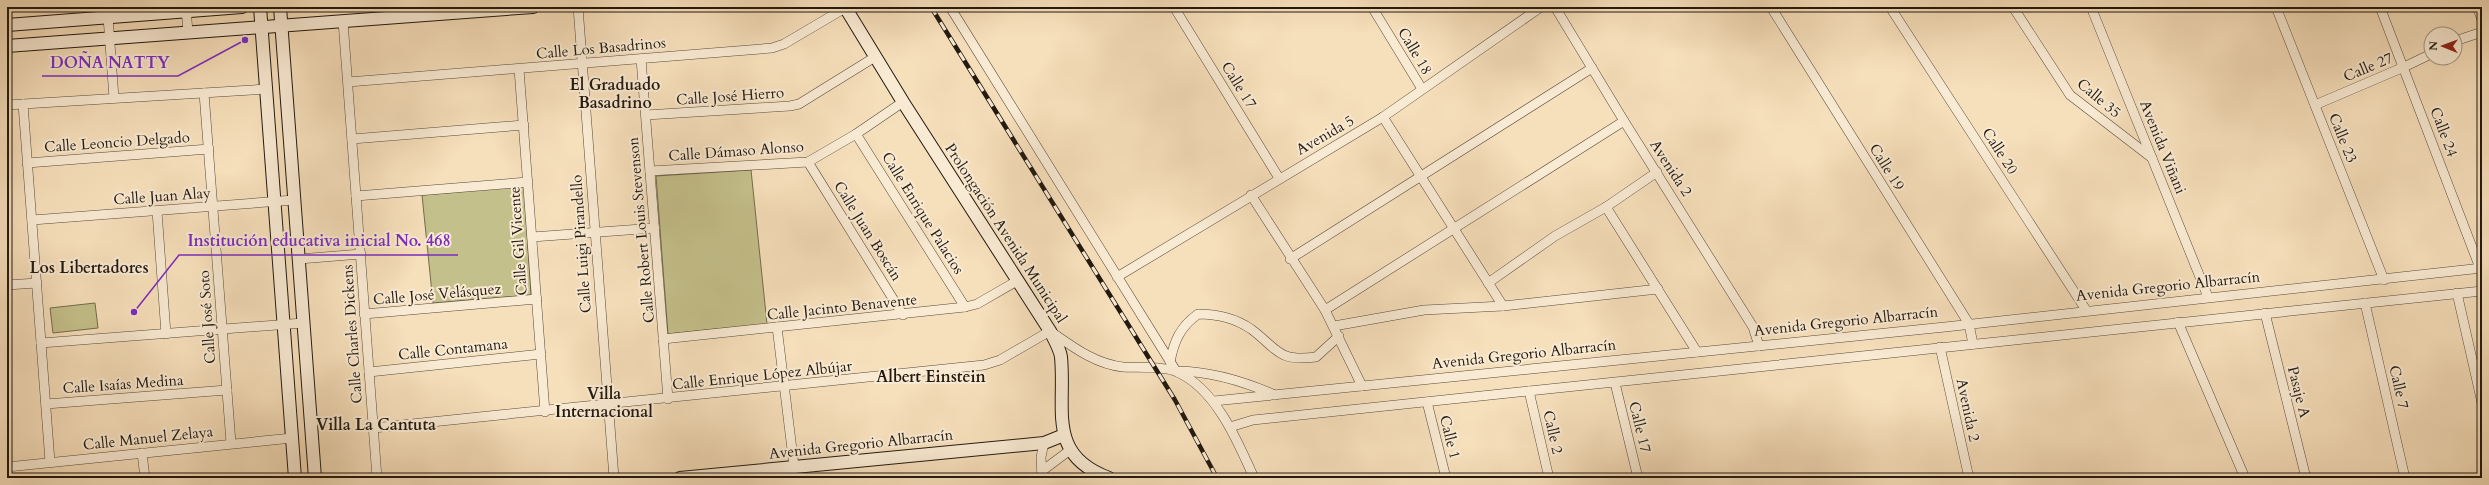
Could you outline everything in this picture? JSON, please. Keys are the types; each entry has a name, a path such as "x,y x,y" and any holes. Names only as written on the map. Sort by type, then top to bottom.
{"street":[{"path":"7,25 186,9 242,7"},
{"path":"260,7 295,478"},
{"path":"280,7 315,478"},
{"path":"7,46 282,26 457,10 533,7"},
{"name":"Calle Luigi Pirandello","path":"578,7 607,406 614,478"},
{"name":"Calle Los Basadrinos","path":"348,82 772,48 784,44 845,7"},
{"name":"Prolongación Avenida Municipal","path":"845,7 903,102 1050,331 1060,356 1064,435 1070,450 1088,468 1109,478"},
{"path":"950,7 1176,371 1214,401 1230,427 1254,478"},
{"name":"Calle 17","path":"1174,7 1280,178"},
{"name":"Calle 18","path":"1372,7 1422,88"},
{"name":"Avenida 5","path":"1117,277 1383,117 1422,88 1541,7"},
{"name":"Avenida 2","path":"1555,7 1624,121 1753,327 1759,346"},
{"name":"Calle 19","path":"1771,7 1969,324 1973,344"},
{"name":"Calle 20","path":"1890,7 2086,310"},
{"name":"Calle 35","path":"2013,7 2070,95 2152,159"},
{"name":"Avenida Viñani","path":"2091,7 2208,297"},
{"name":"Calle 23","path":"2276,7 2384,280"},
{"name":"Calle 24","path":"2380,7 2481,268"},
{"path":"2477,7 2482,19"},
{"path":"186,9 188,33"},
{"path":"108,17 114,98"},
{"name":"Calle Charles Dickens","path":"343,21 377,478"},
{"path":"2463,38 2482,32"},
{"name":"Calle José Hierro","path":"646,115 790,106 799,104 875,56"},
{"name":"Calle 27","path":"2315,105 2423,58"},
{"name":"Calle Robert Louis Stevenson","path":"641,59 668,399"},
{"path":"1290,259 1592,68"},
{"name":"Calle Gil Vicente","path":"519,69 545,412"},
{"path":"7,105 267,89"},
{"name":"Calle José Soto","path":"204,93 231,444"},
{"name":"Calle Dámaso Alonso","path":"650,171 808,162 856,134 903,102"},
{"path":"23,104 50,462"},
{"path":"1383,117 1455,228 1503,306"},
{"path":"1325,310 1624,121"},
{"path":"352,139 524,125"},
{"name":"Calle Enrique Palacios","path":"856,134 965,307"},
{"name":"Calle Leoncio Delgado","path":"27,163 208,149"},
{"name":"Calle Juan Boscán","path":"808,162 903,315"},
{"path":"1488,282 1555,236 1606,207 1657,172"},
{"path":"356,196 528,182"},
{"path":"1251,195 1290,259 1325,310 1339,336 1362,386"},
{"name":"Calle Juan Alay","path":"32,220 294,200"},
{"path":"1606,207 1697,352"},
{"path":"157,210 166,334"},
{"path":"532,237 655,228"},
{"path":"299,259 361,254"},
{"name":"Avenida Gregorio Albarracín","path":"1214,401 1969,324 2208,297 2384,280 2481,268"},
{"name":"Calle Jacinto Benavente","path":"663,339 903,315 965,307 977,304 1017,281"},
{"path":"7,285 37,283"},
{"path":"1334,326 1424,310 1503,306 1658,289"},
{"path":"1230,427 1252,420 1615,383 2482,290"},
{"path":"2457,293 2482,402"},
{"name":"Calle José Velásquez","path":"364,314 537,299"},
{"name":"Calle 7","path":"2365,303 2405,478"},
{"path":"1170,362 1176,338 1182,328 1198,314 1220,315 1240,323 1258,335 1273,349 1291,358 1316,357 1339,336"},
{"name":"Pasaje A","path":"2265,314 2306,478"},
{"path":"2178,322 2245,478"},
{"path":"41,343 303,323"},
{"path":"777,327 783,386 794,466"},
{"path":"1050,331 1079,352 1100,362 1121,367 1190,371 1233,379 1275,395"},
{"name":"Calle Enrique López Albújar","path":"373,428 607,406 984,365 1000,360 1050,331"},
{"name":"Avenida 2","path":"1940,347 1969,478"},
{"name":"Calle Contamana","path":"369,372 541,354"},
{"name":"Calle 17","path":"1615,383 1638,478"},
{"name":"Calle Isaías Medina","path":"46,404 227,390"},
{"name":"Calle 2","path":"1529,392 1549,478"},
{"name":"Calle 1","path":"1427,402 1446,478"},
{"name":"Avenida Gregorio Albarracín","path":"680,478 1044,443 1064,435"},
{"name":"Calle Manuel Zelaya","path":"7,466 292,438"},
{"path":"1042,474 1041,458 1044,443"},
{"path":"1042,474 1070,450"},
{"path":"142,453 145,478"}],"shaded area":[{"path":"751,170 767,324 668,334 656,176"},
{"path":"524,186 531,295 433,303 422,195"},
{"path":"95,303 98,328 53,333 50,308"}],"railway":[{"path":"931,7 1175,400 1217,478"}],"place":[{"name":"DOÑA NATTY","path":"245,40"},
{"name":"Institución educativa inicial No. 468","path":"134,312"}],"district":[{"name":"El Graduado Basadrino","path":"615,93"},
{"name":"Los Libertadores","path":"89,267"},
{"name":"Albert Einstein","path":"931,376"},
{"name":"Villa Internacional","path":"604,402"},
{"name":"Villa La Cantuta","path":"376,424"}]}
